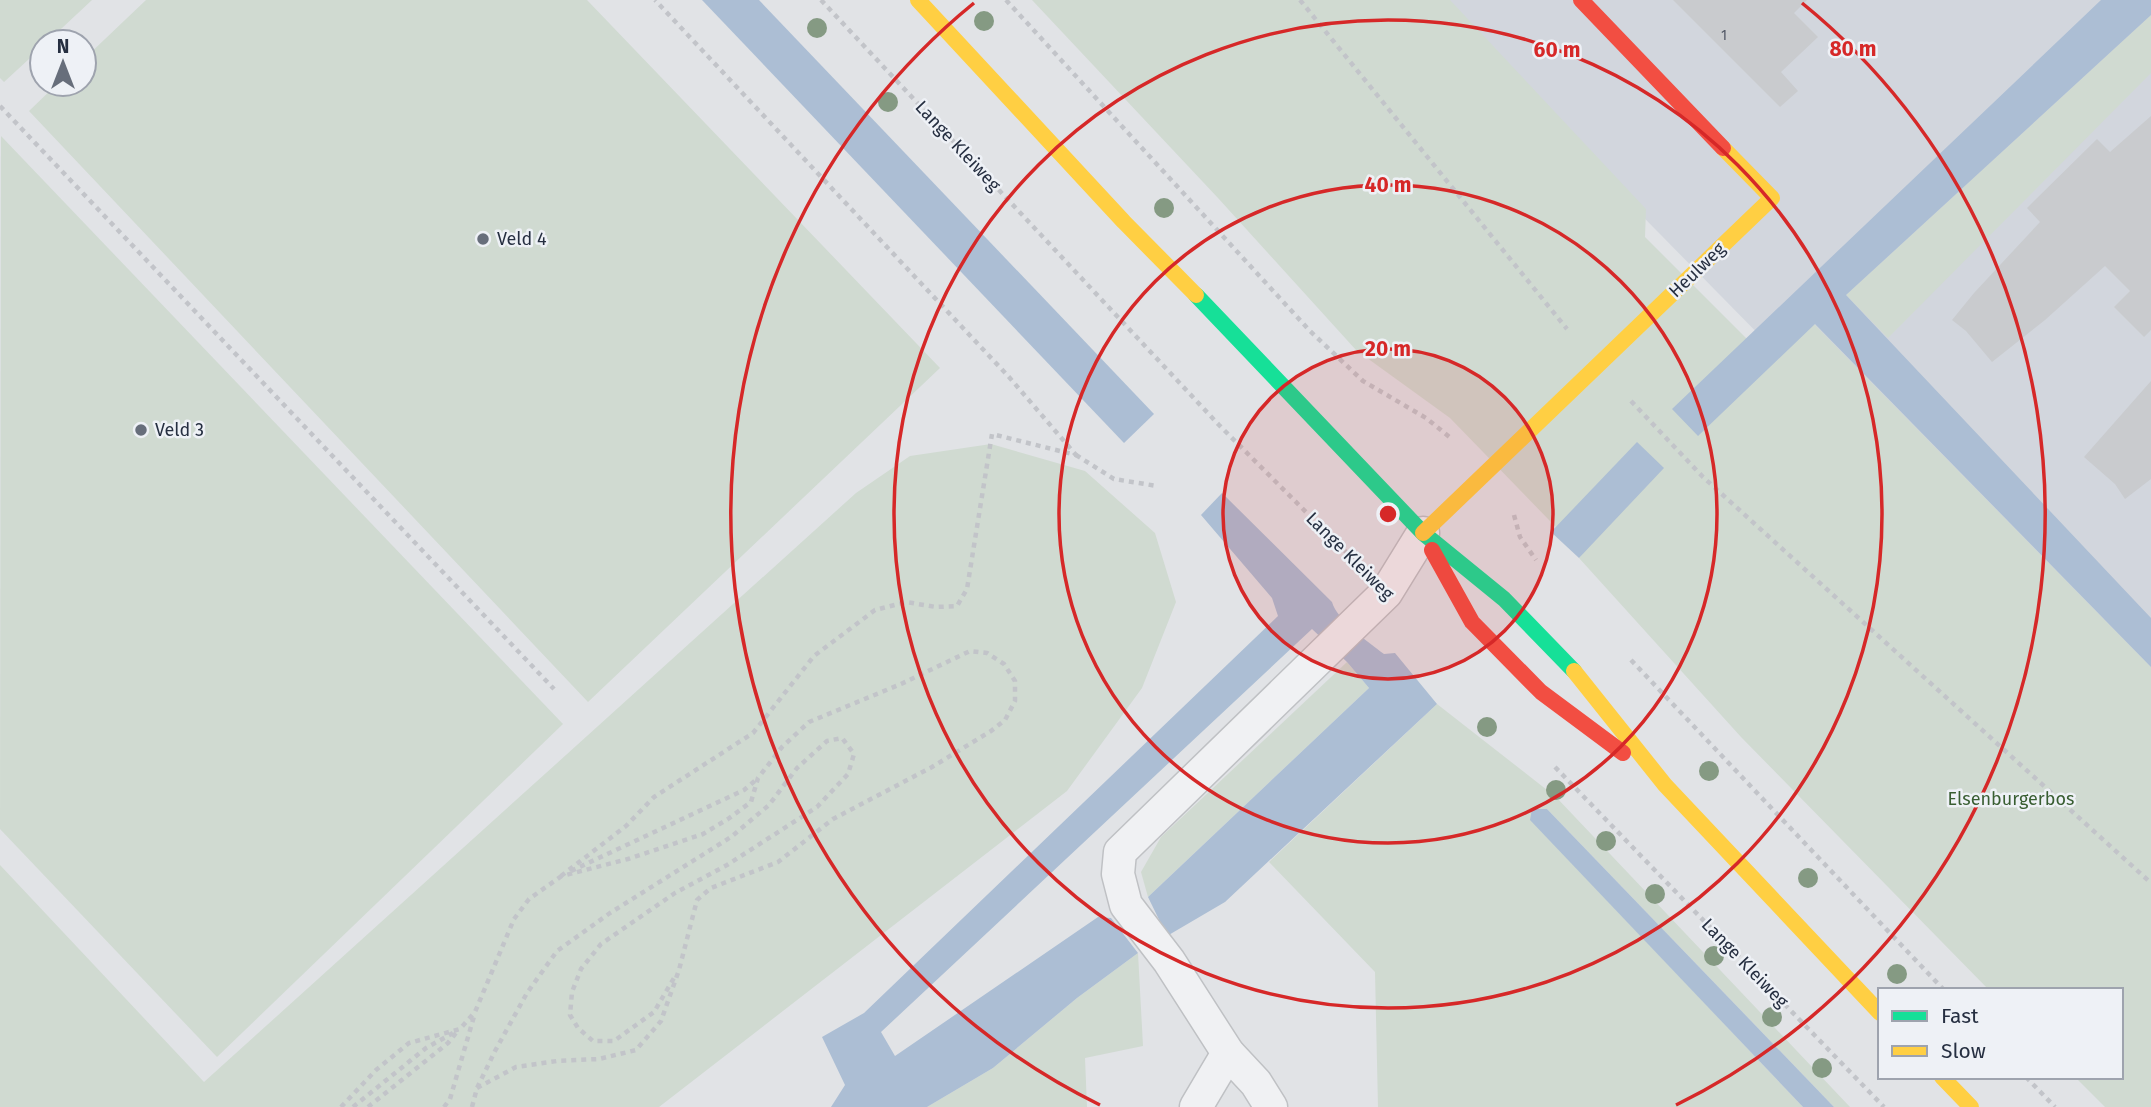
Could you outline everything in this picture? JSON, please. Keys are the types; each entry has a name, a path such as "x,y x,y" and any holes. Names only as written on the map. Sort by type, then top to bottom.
{"street":[{"path":"918,0 1114,212 1272,373 1423,533 1504,599 1571,667 1665,785 1878,1011"},
{"name":"Heulweg","path":"1423,533 1772,198 1581,0"},
{"path":"1423,533 1472,622 1541,692 1665,785"},
{"path":"1944,1079 1971,1107"}],"lane":[{"path":"1271,1107 1256,1083 1228,1053 1169,961 1126,905 1118,874 1120,852 1386,593 1423,533"},
{"path":"1196,1107 1228,1053"}],"path":[{"path":"655,0 1009,377 1076,455 1114,479 1157,486"},
{"name":"Lange Kleiweg","path":"821,0 1219,425 1386,593"},
{"path":"1300,0 1598,365 1703,477 2151,883"},
{"path":"0,106 554,690"},
{"path":"444,1107 450,1099 475,1012 514,919 529,899 626,826 654,797 753,733 814,656 875,610 906,603 936,607 957,606 967,589 992,434 1076,455"},
{"path":"477,1088 516,1067 599,1059 636,1050 661,1021 679,970 697,900 711,888 778,862 833,818 932,767 990,731 1005,720 1015,701 1015,681 1004,664 986,653 970,651 901,684 809,722 782,747 758,778 744,790 561,876"},
{"path":"472,1107 477,1088 527,993 557,951 610,913 731,837 769,805 797,768 827,741 842,738 854,754 848,774 817,807 727,865 675,893 601,944 581,969 572,992 570,1015 578,1028 593,1041 614,1041 654,1012 679,970"},
{"name":"Lange Kleiweg","path":"1554,765 1884,1107"},
{"path":"561,876 628,859 703,834 729,820 751,802 758,778"},
{"path":"368,1107 448,1043 475,1012"},
{"path":"343,1107 376,1070 409,1043 460,1029"},
{"path":"353,1107 426,1048 460,1029"},
{"path":"2028,1079 2054,1107"}],"shaded area":[{"path":"1430,0 2151,0 2151,716 1831,408"}],"green space":[{"path":"0,0 92,0 62,28 28,28 28,60 4,82 0,78"},
{"name":"Veld 4","path":"146,0 587,0 940,368 588,702 29,111 42,98 98,98 98,46"},
{"name":"Elsenburgerbos","path":"1032,0 1450,0 1646,209 1645,237 1772,364 1814,324 2151,667 2151,1107 2105,1107 2077,1079 2123,1079 2123,988 1987,988 1741,737 1579,558 1582,554 1450,418 1356,350"},
{"path":"2151,15 2151,73 1888,338 1846,295"},
{"name":"Veld 3","path":"1,136 563,724 217,1057 0,829"},
{"path":"991,444 1085,471 1155,533 1176,602 1142,688 1067,791 659,1107 0,1107 0,865 204,1082 856,493 910,456"},
{"path":"1347,662 1369,688 1148,897 1141,872 1161,837"},
{"path":"1437,704 1556,797 1850,1107 1834,1107 1547,809 1531,820 1803,1107 1378,1107 1375,972 1269,862"},
{"path":"1138,953 1143,1046 1085,1058 1087,1107 927,1107 993,1068 1077,998"}],"water":[{"path":"702,0 759,0 1154,414 1124,443"},
{"path":"2101,0 2151,0 2151,15 1846,295 2151,618 2151,667 1815,324 1698,436 1672,409"},
{"path":"1637,442 1664,468 1579,558 1551,532"},
{"path":"1222,493 1332,602 1340,616 1354,630 1384,654 1395,653 1437,704 1225,902 1167,936 1148,897 1369,688 1347,662 1312,629 881,1032 895,1056 1098,917 1111,918 1138,953 1077,998 993,1068 927,1107 831,1107 845,1085 822,1037 864,1013 1278,616 1272,598 1201,515"},
{"path":"1532,809 1547,809 1834,1107 1803,1107 1530,820"}],"building":[{"path":"1673,0 1807,0 1794,13 1818,37 1781,72 1798,91 1780,107"},
{"path":"2151,116 2151,330 2144,337 2114,307 2130,291 2105,266 2045,320 1992,362 1966,331 1952,320 2040,222 2027,208 2097,139 2110,152"},
{"path":"2151,381 2151,479 2125,499 2115,484 2084,457"}],"traffic: fast":[{"path":"1196,295 1423,533 1504,599 1574,671"}],"traffic: slow":[{"path":"918,0 1124,222 1196,295"},
{"path":"1423,533 1772,198 1723,148"},
{"path":"1574,671 1665,785 1878,1011"},
{"path":"1944,1079 1971,1107"}],"traffic: jam":[{"path":"1581,0 1723,148"},
{"path":"1432,550 1472,622 1541,692 1623,753"}],"place":[{"name":"Veld 4","path":"483,239"},
{"name":"Veld 3","path":"141,430"}]}
